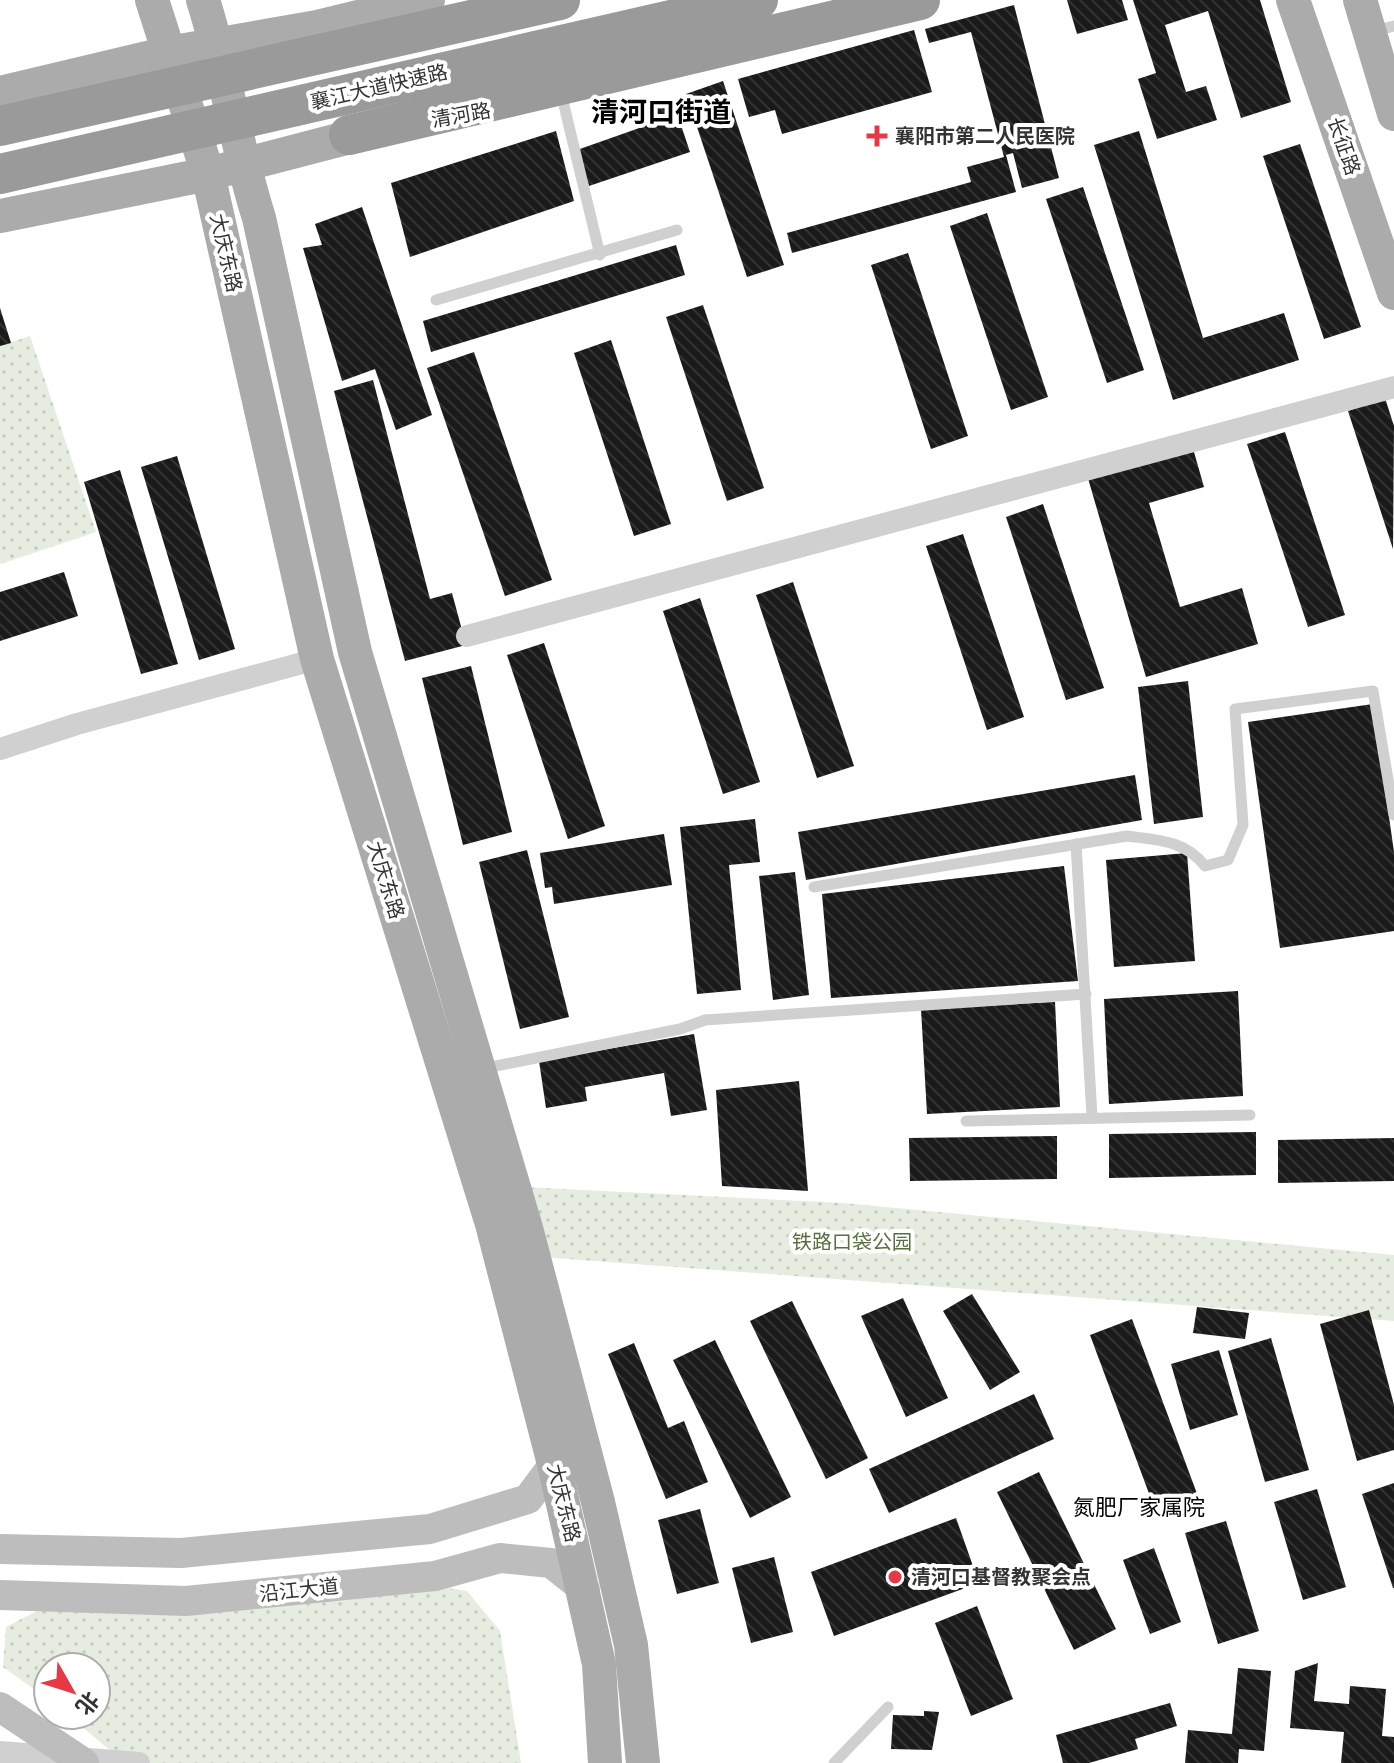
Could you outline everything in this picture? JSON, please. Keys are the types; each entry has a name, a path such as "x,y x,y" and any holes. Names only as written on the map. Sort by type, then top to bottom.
{"highway":[{"path":"0,126 560,0"},
{"name":"襄江大道快速路","path":"0,174 758,0"},
{"path":"349,135 544,94 919,0"}],"main road":[{"name":"大庆东路","path":"152,0 208,174 317,659 492,1224 554,1464 585,1590 599,1664 605,1763"},
{"name":"大庆东路","path":"203,0 217,43 242,165 259,218 355,652 526,1228 598,1502 631,1645 643,1763"},
{"path":"0,93 168,53 317,27 428,0"},
{"name":"长征路","path":"1293,0 1394,293"},
{"path":"1360,0 1382,29 1394,114"},
{"path":"0,216 208,174 349,135"},
{"path":"0,1549 181,1553 430,1529 528,1499 554,1464"},
{"name":"沿江大道","path":"0,1595 186,1601 435,1576 500,1558 551,1563 585,1590"},
{"path":"0,1707 82,1761"}],"street":[{"path":"467,636 1394,387"},
{"path":"0,749 77,724 317,659"},
{"path":"0,1752 82,1761 139,1763"}],"lane":[{"path":"544,94 600,255"},
{"path":"436,300 600,255 677,230"},
{"path":"814,887 1127,836 1176,843 1197,856 1205,866 1228,860 1243,825 1235,709 1373,691 1394,815"},
{"path":"1076,844 1092,1116"},
{"path":"479,1069 680,1029 705,1020 1086,994"},
{"path":"966,1121 1250,1115"},
{"path":"834,1763 888,1707"}],"green space":[{"path":"30,336 96,532 0,564 0,346"},
{"name":"铁路口袋公园","path":"523,1187 843,1203 1394,1255 1394,1321 542,1257"},
{"path":"416,1583 467,1591 500,1631 521,1763 125,1763 87,1731 112,1731 112,1651 32,1651 32,1688 3,1667 6,1627 50,1604"}],"building":[{"path":"1067,0 1122,0 1128,20 1077,34"},
{"path":"1133,0 1260,0 1291,102 1241,118 1208,11 1165,25 1186,92 1206,86 1217,120 1157,139 1138,79 1156,73"},
{"path":"1014,5 1059,178 1022,188 1013,153 1006,155 1016,192 792,253 787,233 971,182 967,167 1004,157 971,32 929,43 925,29"},
{"path":"914,30 932,92 782,134 775,110 749,117 738,79"},
{"path":"723,81 784,265 747,277 686,94"},
{"path":"673,101 690,152 589,186 577,150 645,126 641,112"},
{"path":"556,131 574,201 410,257 391,183"},
{"path":"1139,131 1203,338 1284,313 1299,360 1173,400 1094,145"},
{"path":"1300,144 1361,327 1324,339 1263,156"},
{"path":"1083,187 1144,370 1107,383 1046,199"},
{"path":"362,207 432,415 396,430 375,369 342,381 303,248 322,245 315,224"},
{"path":"987,213 1048,397 1011,410 950,226"},
{"path":"676,245 685,275 431,352 423,321"},
{"path":"908,253 968,436 931,449 871,265"},
{"path":"703,305 764,488 727,501 666,317"},
{"path":"0,308 11,343 0,346"},
{"path":"611,340 671,524 634,536 574,353"},
{"path":"474,352 552,580 505,596 427,368"},
{"path":"373,380 430,599 452,593 466,645 405,661 334,391"},
{"path":"1385,398 1394,426 1393,549 1348,411"},
{"path":"1285,432 1345,615 1308,627 1247,444"},
{"path":"1192,445 1204,487 1149,503 1180,607 1242,588 1258,644 1146,677 1087,475"},
{"path":"177,456 235,649 199,660 141,467"},
{"path":"120,470 178,664 141,674 84,482"},
{"path":"1043,504 1104,688 1066,700 1006,517"},
{"path":"963,534 1024,717 987,730 926,546"},
{"path":"64,572 78,616 0,641 0,592"},
{"path":"793,582 854,766 817,778 756,595"},
{"path":"700,598 760,782 723,794 663,611"},
{"path":"544,643 605,826 568,839 507,655"},
{"path":"471,666 512,832 463,845 422,678"},
{"path":"1188,681 1203,817 1154,824 1138,687"},
{"path":"1373,704 1394,852 1394,931 1280,948 1248,722"},
{"path":"1135,775 1142,820 806,880 798,832"},
{"path":"755,819 760,862 729,865 741,990 697,994 680,827"},
{"path":"664,834 672,885 554,904 552,887 545,888 540,853"},
{"path":"527,850 569,1017 520,1029 479,862"},
{"path":"1187,853 1195,961 1114,967 1106,860"},
{"path":"1064,866 1078,981 831,998 822,894"},
{"path":"795,872 809,995 773,1000 759,876"},
{"path":"1238,991 1243,1096 1109,1104 1104,999"},
{"path":"1055,1002 1060,1107 927,1114 921,1009"},
{"path":"694,1034 707,1110 671,1116 664,1073 585,1087 587,1101 546,1108 539,1061"},
{"path":"799,1081 808,1191 722,1186 716,1090"},
{"path":"1256,1132 1256,1175 1109,1178 1109,1134"},
{"path":"1057,1136 1057,1179 910,1181 909,1138"},
{"path":"1394,1138 1394,1181 1278,1183 1278,1140"},
{"path":"972,1294 1020,1372 990,1390 943,1311"},
{"path":"903,1298 948,1398 906,1417 861,1316"},
{"path":"792,1301 868,1458 826,1479 750,1321"},
{"path":"1197,1307 1249,1313 1245,1339 1193,1333"},
{"path":"1369,1310 1394,1405 1394,1450 1357,1461 1320,1324"},
{"path":"1132,1319 1199,1499 1157,1515 1090,1335"},
{"path":"1271,1338 1309,1470 1265,1482 1228,1351"},
{"path":"715,1340 791,1497 750,1518 673,1360"},
{"path":"634,1343 668,1428 684,1421 708,1482 666,1499 608,1354"},
{"path":"1219,1350 1238,1415 1190,1430 1171,1364"},
{"path":"1034,1394 1054,1439 889,1513 869,1469"},
{"path":"1039,1472 1116,1629 1074,1650 997,1492"},
{"path":"1394,1483 1394,1588 1393,1588 1362,1494"},
{"path":"1317,1489 1346,1587 1303,1600 1274,1502"},
{"path":"700,1509 719,1583 677,1594 658,1520"},
{"name":"清河口基督教聚会点","path":"956,1518 979,1583 834,1636 811,1572"},
{"path":"1226,1521 1259,1631 1218,1644 1185,1533"},
{"path":"1154,1548 1181,1622 1150,1634 1123,1560"},
{"path":"774,1557 793,1632 751,1643 732,1568"},
{"path":"977,1606 1013,1699 971,1716 935,1623"},
{"path":"1318,1663 1314,1701 1349,1704 1350,1686 1386,1689 1382,1736 1394,1737 1394,1763 1341,1763 1344,1732 1290,1728 1295,1671"},
{"path":"1238,1668 1271,1671 1264,1751 1239,1749 1238,1763 1185,1763 1188,1730 1232,1734"},
{"path":"1170,1703 1177,1726 1135,1739 1138,1749 1089,1763 1063,1763 1056,1735"},
{"path":"924,1711 939,1712 932,1750 891,1749 893,1715 924,1716"}],"place":[{"name":"襄阳市第二人民医院","path":"877,136"},
{"name":"清河口基督教聚会点","path":"895,1577"}],"district":[{"name":"清河口街道","path":"661,112"},
{"name":"氮肥厂家属院","path":"1139,1507"}]}
